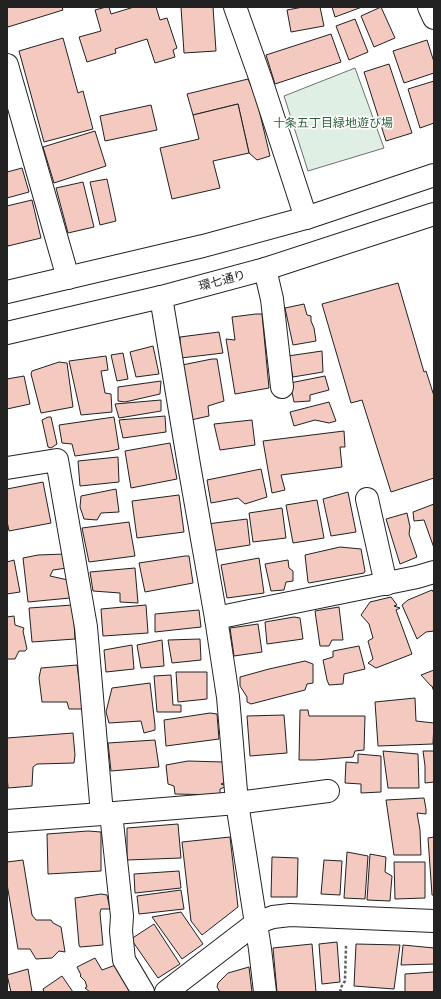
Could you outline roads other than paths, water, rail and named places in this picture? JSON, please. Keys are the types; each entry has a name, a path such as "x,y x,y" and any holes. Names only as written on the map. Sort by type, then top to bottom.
{"street":[{"path":"235,7 261,80 306,218"},
{"path":"429,7 434,18"},
{"path":"7,65 68,278"},
{"path":"7,292 203,246 306,218 434,175"},
{"name":"環七通り","path":"7,333 161,297 265,269 434,214"},
{"path":"265,269 272,299 282,387"},
{"path":"161,297 216,618 228,697 238,803 265,992"},
{"path":"7,468 57,460 86,627 107,814 122,916 121,932 124,960 142,992"},
{"path":"367,499 386,584"},
{"path":"216,618 386,584 434,572"},
{"path":"7,821 238,803 328,791"},
{"path":"166,992 256,924 273,917 290,915 434,920"}],"park label":[{"name":"十条五丁目緑地遊び場","path":"333,122"}]}
